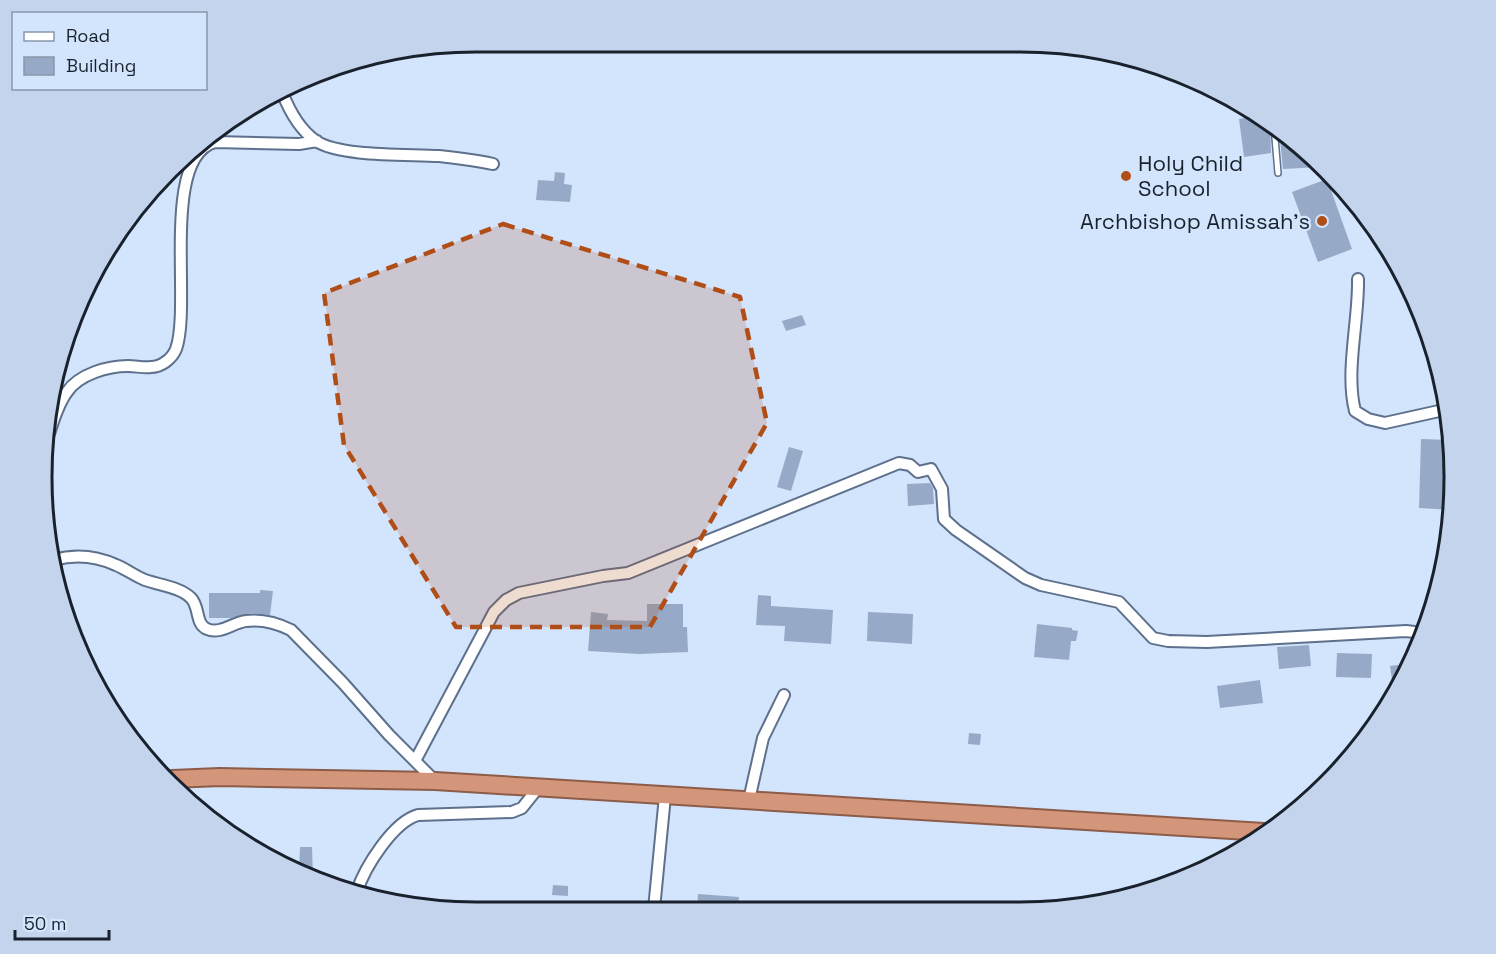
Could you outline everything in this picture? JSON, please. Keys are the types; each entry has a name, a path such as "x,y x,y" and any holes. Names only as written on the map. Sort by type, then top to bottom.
{"highway":[{"path":"179,779 220,777 435,781 1253,831"}],"street":[{"path":"284,98 300,125 316,141"},
{"path":"217,142 299,144 316,141 350,151 438,156 494,164"},
{"path":"57,415 67,392 80,380 103,369 127,366 153,368 171,358 176,350 181,294 182,210 187,180 195,160"},
{"path":"1358,279 1359,295 1351,394 1355,411 1368,419 1385,423 1438,411"},
{"path":"415,761 494,612 506,600 519,593 628,573 899,463 910,465 918,472 931,469 942,489 944,519 956,530 1025,578 1041,585 1119,602 1153,638 1168,641 1207,642 1414,632"},
{"path":"61,558 78,556 99,559 117,565 144,579 182,592 192,599 201,625 208,630 217,631 245,621 280,625 291,630 435,781"},
{"path":"749,800 763,738 784,695"},
{"path":"360,885 372,860 408,818 418,815 512,812 522,808 538,788"},
{"path":"655,902 665,796"}],"lane":[{"path":"1275,139 1278,172"}],"highlighted area":[{"path":"503,224 740,297 767,423 650,627 456,627 344,445 324,293"}],"building":[{"path":"1245,118 1270,135 1271,153 1244,157 1239,119"},
{"path":"1280,143 1309,168 1283,169"},
{"path":"555,172 565,173 564,184 572,185 570,202 536,200 538,180 554,181"},
{"name":"Archbishop Amissah's","path":"1322,181 1331,189 1352,249 1318,262 1292,192"},
{"path":"802,315 806,325 786,331 782,321"},
{"path":"1421,439 1442,440 1443,509 1419,508"},
{"path":"789,447 803,451 791,491 777,487"},
{"path":"930,483 933,488 934,504 908,506 907,484"},
{"path":"260,590 273,591 270,615 252,613 231,618 209,618 209,593 260,593"},
{"path":"758,595 771,596 771,606 833,610 831,644 784,641 785,626 756,625"},
{"path":"647,604 683,604 683,627 687,627 688,652 640,654 588,651 591,612 608,614 607,620 647,621"},
{"path":"868,612 913,614 912,644 867,641"},
{"path":"1037,624 1072,628 1078,631 1076,641 1071,641 1069,660 1034,657"},
{"path":"1309,645 1311,666 1279,669 1277,647"},
{"path":"1337,653 1372,654 1371,678 1336,677"},
{"path":"1400,665 1392,680 1390,666"},
{"path":"1260,680 1263,703 1220,708 1217,686"},
{"path":"969,733 981,734 980,745 968,744"},
{"path":"300,847 312,847 313,868 299,862"},
{"path":"553,885 568,886 568,896 552,895"},
{"path":"698,894 739,897 739,902 698,902"}],"place":[{"name":"Holy Child School","path":"1126,176"},
{"name":"Archbishop Amissah's","path":"1322,221"}]}
